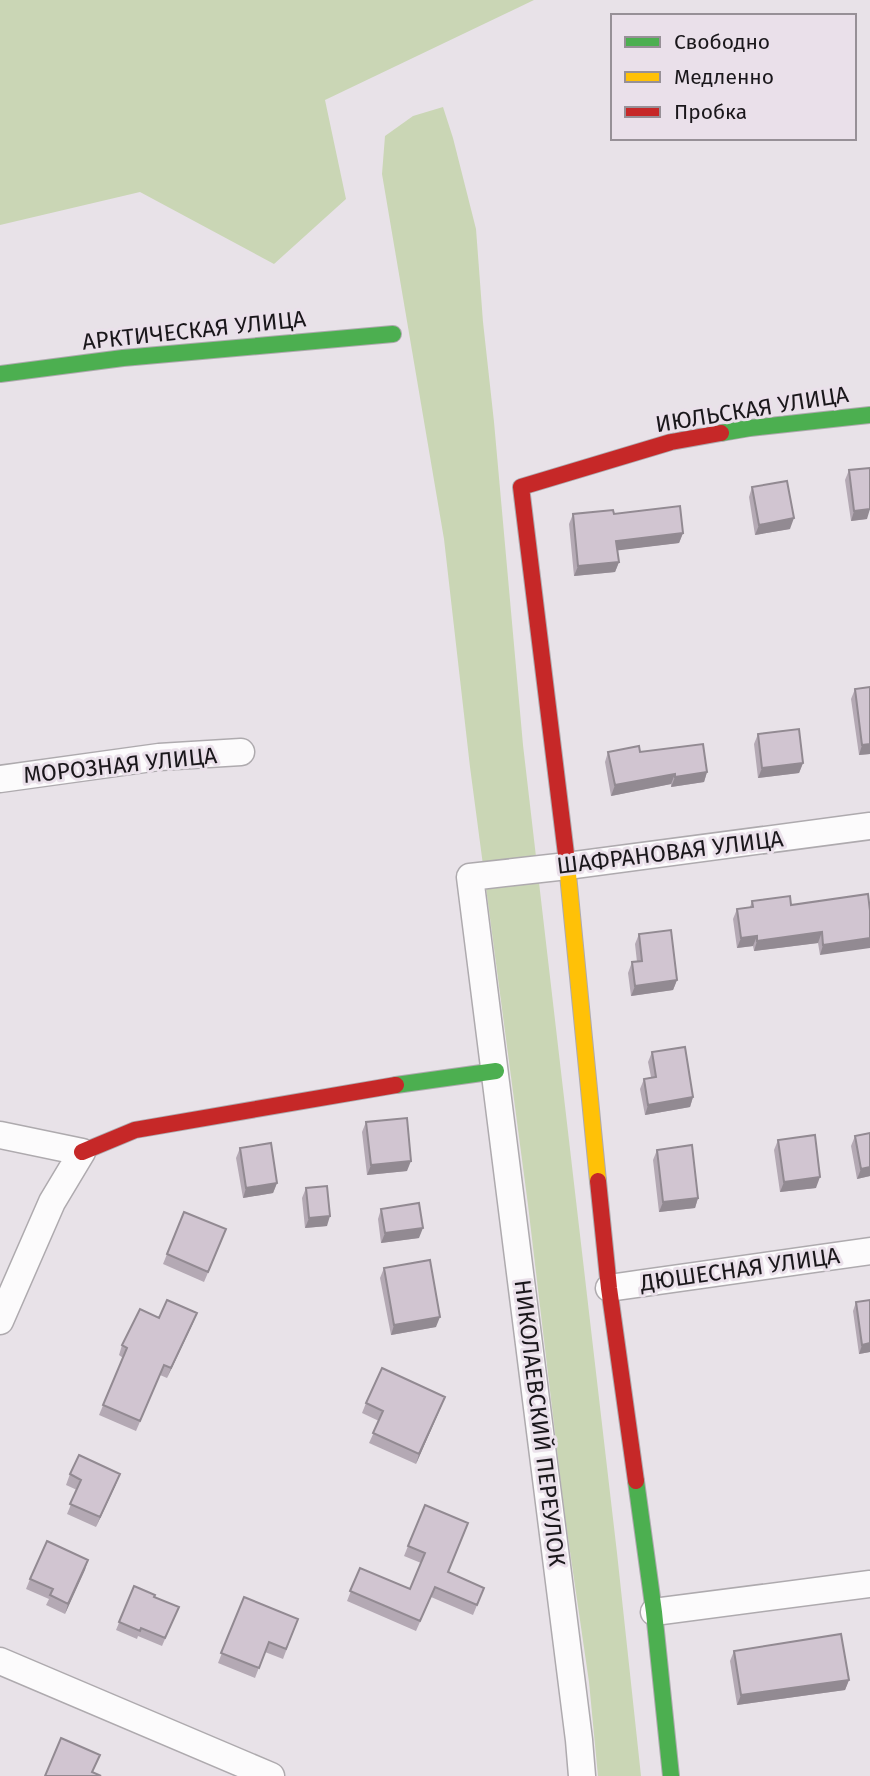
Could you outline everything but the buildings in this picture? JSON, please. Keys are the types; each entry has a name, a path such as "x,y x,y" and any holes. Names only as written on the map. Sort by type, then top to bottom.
{"street":[{"name":"АРКТИЧЕСКАЯ УЛИЦА","path":"0,374 123,358 393,334"},
{"name":"ИЮЛЬСКАЯ УЛИЦА","path":"567,866 522,487 671,442 750,428 870,415"},
{"name":"МОРОЗНАЯ УЛИЦА","path":"0,779 159,757 241,752"},
{"name":"ШАФРАНОВАЯ УЛИЦА","path":"470,877 870,826"},
{"path":"567,866 609,1288 654,1612 671,1776"},
{"name":"НИКОЛАЕВСКИЙ ПЕРЕУЛОК","path":"470,877 582,1776"},
{"path":"0,1135 82,1152 135,1130 496,1070"},
{"path":"0,1321 52,1202 82,1152"},
{"name":"ДЮШЕСНАЯ УЛИЦА","path":"609,1288 870,1251"},
{"path":"654,1612 870,1584"},
{"path":"0,1661 271,1776"}],"green space":[{"path":"0,0 534,0 325,100 346,199 274,264 140,192 0,225"},
{"path":"443,107 476,229 523,745 641,1776 598,1776 589,1682 565,1517 528,1205 470,767 444,539 382,174 385,136 413,116"}],"traffic: fast":[{"path":"0,374 123,358 393,334"},
{"path":"721,433 870,415"},
{"path":"396,1085 496,1071"},
{"path":"636,1481 654,1612 671,1776"}],"traffic: slow":[{"path":"566,854 598,1181"}],"traffic: jam":[{"path":"566,854 521,487 671,442 721,433"},
{"path":"82,1152 135,1130 396,1085"},
{"path":"598,1181 609,1288 636,1481"}]}
